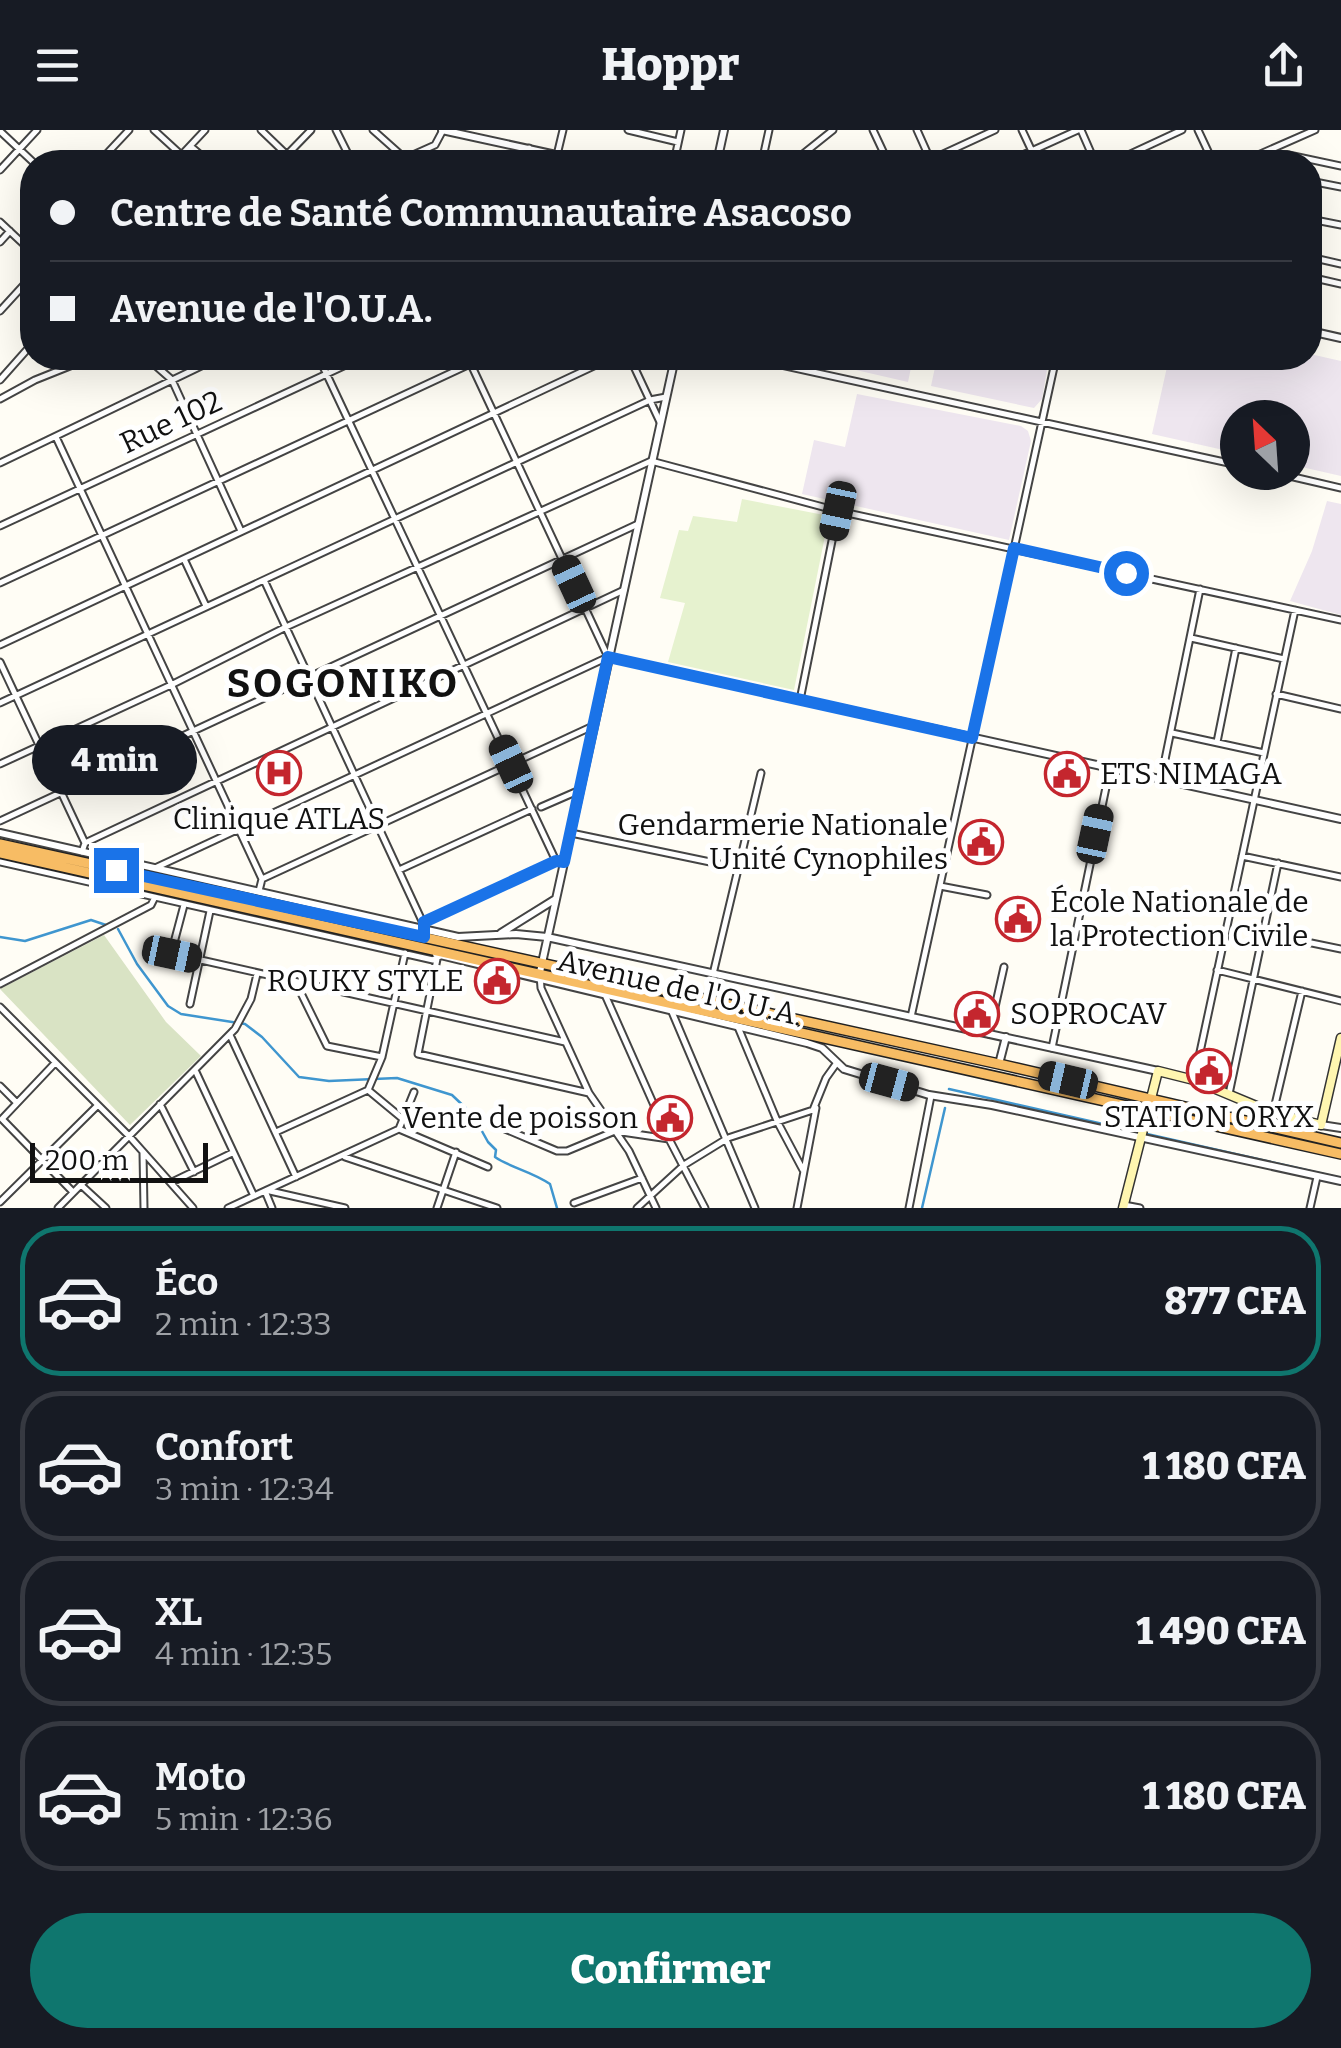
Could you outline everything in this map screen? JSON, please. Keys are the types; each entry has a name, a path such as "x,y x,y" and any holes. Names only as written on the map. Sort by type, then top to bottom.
{"highway":[{"name":"Avenue de l'O.U.A.","path":"0,844 422,934 540,973 1341,1154"},
{"name":"Avenue de l'O.U.A.","path":"0,853 422,934"},
{"name":"Avenue de l'O.U.A.","path":"540,973 999,1064 1341,1143"}],"main road":[{"path":"1322,1125 1341,1038"},
{"name":"Avenue de l'O.U.A.","path":"1158,1070 1194,1080 1273,1113 1322,1125"},
{"path":"1124,1206 1158,1070"}],"street":[{"path":"0,170 37,130"},
{"path":"116,130 123,136"},
{"path":"112,150 129,130"},
{"path":"154,130 176,150"},
{"path":"187,150 205,130"},
{"path":"262,130 282,150"},
{"path":"292,150 311,130"},
{"path":"373,130 395,150"},
{"path":"426,150 435,145 442,130 535,150"},
{"path":"628,130 678,142"},
{"path":"676,150 681,130"},
{"path":"808,150 832,130"},
{"path":"953,150 995,130"},
{"path":"1022,130 1032,150 1079,130"},
{"path":"1139,150 1182,130"},
{"path":"1270,150 1315,130"},
{"path":"0,131 20,150"},
{"path":"190,146 195,150"},
{"path":"525,150 529,148"},
{"path":"0,222 20,241"},
{"path":"0,242 10,231"},
{"path":"0,311 20,289"},
{"path":"0,380 20,358"},
{"path":"0,398 59,370"},
{"path":"161,370 172,380 242,532"},
{"path":"0,463 193,370"},
{"path":"324,370 560,862"},
{"name":"Rue 102","path":"0,526 335,370"},
{"path":"0,583 450,370"},
{"path":"475,370 608,657"},
{"path":"0,645 584,370"},
{"path":"636,370 660,422"},
{"path":"656,1208 615,1131 588,1093 540,973 560,862 571,833 672,370"},
{"path":"803,370 1220,461"},
{"path":"910,1017 1053,370"},
{"path":"0,704 650,400 666,397"},
{"path":"56,438 262,879 259,892"},
{"path":"0,764 286,628 651,462 838,511 1341,620"},
{"path":"1310,481 1341,488"},
{"path":"800,700 838,511"},
{"path":"0,821 638,524"},
{"path":"184,559 206,607"},
{"path":"264,580 399,870 422,934 439,958 418,1054 588,1093"},
{"path":"1161,779 1200,589"},
{"path":"0,662 84,848 624,590"},
{"path":"1194,1080 1295,610"},
{"path":"1191,638 1284,659"},
{"path":"1217,742 1236,648"},
{"path":"156,868 608,657 1341,819"},
{"path":"1276,694 1341,709"},
{"path":"262,879 594,726"},
{"path":"1172,733 1264,753"},
{"path":"1052,1048 1110,768"},
{"path":"713,974 762,773"},
{"path":"541,807 580,790"},
{"path":"399,870 532,808"},
{"name":"Avenue de l'O.U.A.","path":"0,833 84,848 422,934 547,937 1158,1070"},
{"path":"571,833 738,868"},
{"path":"1242,856 1341,877"},
{"name":"Avenue de l'O.U.A.","path":"0,862 405,953 540,973 606,996 822,1048 836,1064 932,1096 992,1105 1341,1182"},
{"path":"422,934 560,862"},
{"path":"1229,1096 1278,863"},
{"path":"940,886 987,895"},
{"path":"1,982 101,933 150,905 154,898"},
{"path":"495,935 556,900"},
{"path":"172,954 184,905"},
{"path":"190,1004 210,911"},
{"path":"1263,932 1341,949"},
{"path":"152,949 565,1042"},
{"path":"276,1132 368,1090 382,1057 405,953"},
{"path":"988,1034 1004,968"},
{"path":"1217,970 1341,1001"},
{"path":"58,1208 232,1032 243,1015 257,973"},
{"path":"296,982 327,1046 382,1057"},
{"path":"1273,1113 1302,991"},
{"path":"606,996 669,1139 705,1208"},
{"path":"0,1007 130,1136 194,1208"},
{"path":"672,1012 755,1208"},
{"path":"738,1027 778,1123 803,1170"},
{"path":"232,1032 296,1176"},
{"path":"999,1064 1006,1038"},
{"path":"55,1063 1,1120 74,1192"},
{"path":"797,1208 817,1104 826,1078 836,1064"},
{"path":"195,1070 254,1196"},
{"path":"0,1086 17,1103"},
{"path":"368,1090 403,1119"},
{"path":"228,1208 399,1130 414,1092"},
{"path":"909,1208 932,1096"},
{"path":"160,1104 194,1172"},
{"path":"637,1208 684,1165 728,1138 813,1110 817,1104"},
{"path":"0,1202 98,1105"},
{"name":"Avenue de l'O.U.A.","path":"1322,1125 1341,1128"},
{"path":"498,1126 557,1151 615,1131 669,1139"},
{"path":"399,1130 488,1167"},
{"path":"143,1150 144,1208"},
{"path":"172,1182 233,1152"},
{"path":"437,1208 456,1152"},
{"path":"342,1156 497,1208"},
{"path":"1310,1208 1317,1176"},
{"path":"574,1203 642,1178"},
{"path":"81,1185 106,1208"},
{"path":"266,1191 341,1208"},
{"path":"266,1191 272,1208"},
{"path":"1124,1206 1140,1208"}],"shaded area":[{"path":"1322,357 1341,361 1341,476 1310,469 1310,400 1220,400 1220,449 1152,434 1166,370 1322,370"},
{"path":"856,370 910,370 908,382"},
{"path":"934,370 1047,370 1042,399 1034,408 931,386"},
{"path":"857,394 1021,426 1028,431 1031,441 1009,540 802,494 814,440 845,447"},
{"path":"1327,501 1341,504 1341,615 1290,601 1312,551"}],"green space":[{"path":"742,499 829,516 794,690 668,662 685,603 660,598 679,530 688,531 693,516 737,522"},
{"path":"104,935 166,1022 201,1056 130,1125 0,989"}],"waterway":[{"path":"0,937 25,941 91,920 106,925"},
{"path":"118,929 137,964 168,1006 181,1014 245,1024 299,1077 329,1081 397,1078 452,1095 473,1115 496,1150 495,1157 550,1184 557,1208"},
{"path":"949,1089 1341,1178"},
{"path":"922,1208 945,1108"}],"place":[{"name":"Clinique ATLAS","path":"279,773"},
{"name":"ETS NIMAGA","path":"1067,774"},
{"name":"Gendarmerie Nationale Unité Cynophiles","path":"981,842"},
{"name":"École Nationale de la Protection Civile","path":"1018,919"},
{"name":"ROUKY STYLE","path":"497,981"},
{"name":"SOPROCAV","path":"977,1014"},
{"name":"STATION ORYX","path":"1209,1071"},
{"name":"Vente de poisson","path":"670,1118"}],"district":[{"name":"SOGONIKO","path":"343,683"}],"route":[{"path":"116,870 424,937 424,922 556,861 564,862 608,657 972,738 1014,548 1126,573"}]}
